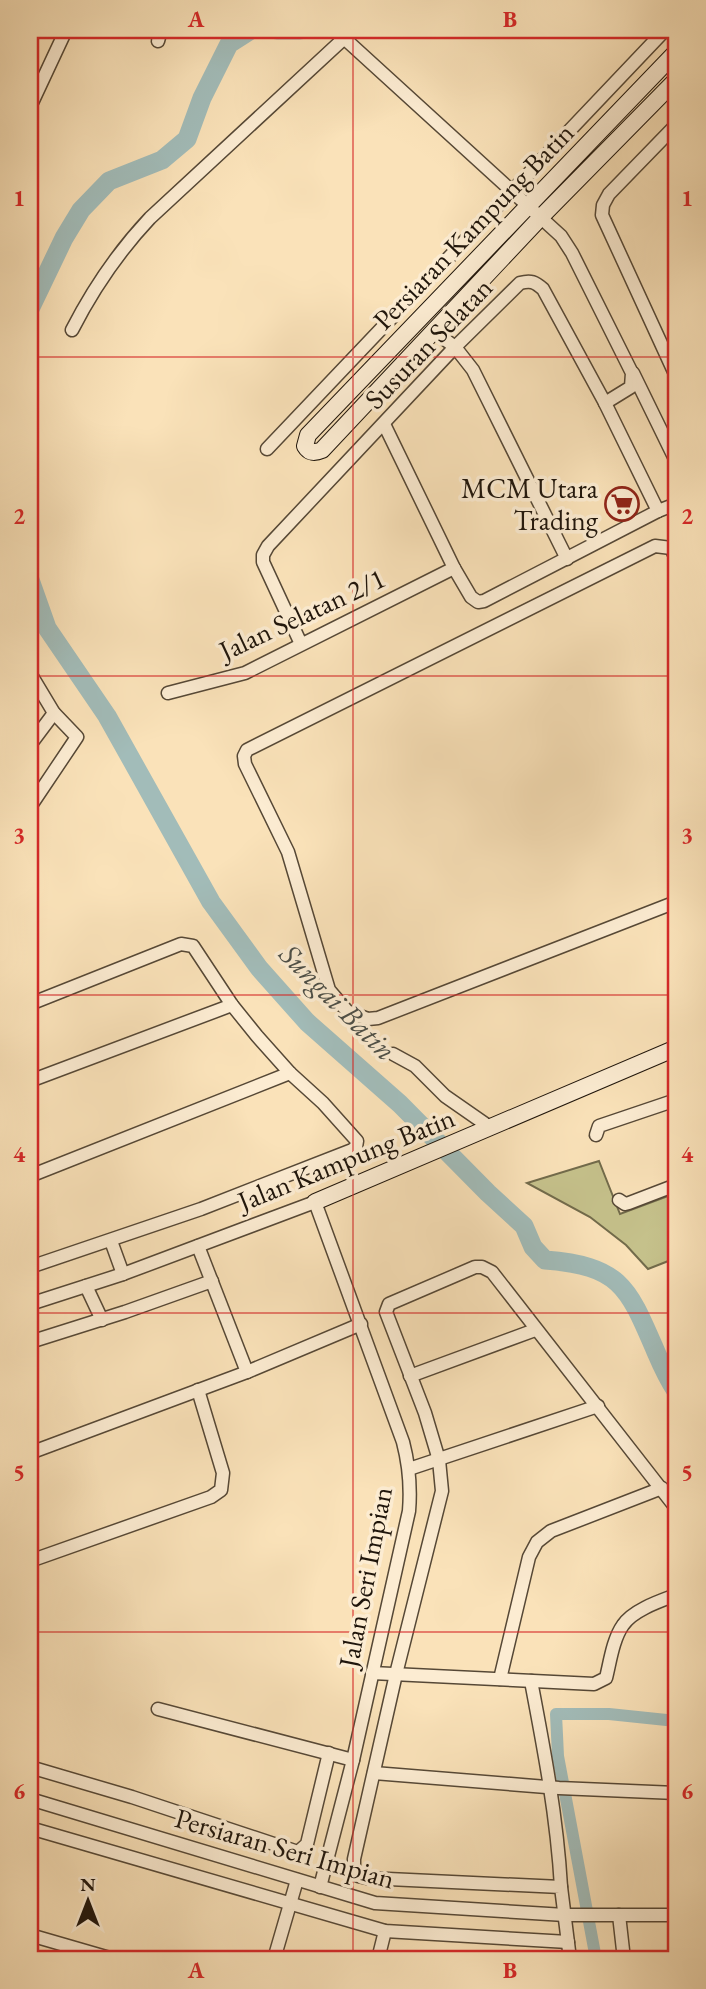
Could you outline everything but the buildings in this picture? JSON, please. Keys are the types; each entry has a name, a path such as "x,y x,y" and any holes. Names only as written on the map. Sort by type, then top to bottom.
{"street":[{"path":"30,107 66,30"},
{"path":"267,449 665,30"},
{"path":"72,330 107,270 150,218 349,34 561,236 676,461"},
{"name":"Persiaran Kampung Batin","path":"676,52 527,205 420,321 307,435 307,450 322,450 541,218 676,80"},
{"path":"676,125 609,194 603,205 602,215 676,376"},
{"name":"Susuran Selatan","path":"301,644 263,562 268,546 455,347 520,283 535,282 543,289 605,403 658,511"},
{"path":"435,332 455,347 473,370 567,559"},
{"path":"605,403 631,387 632,373"},
{"path":"384,424 454,568 471,597 478,602 676,504"},
{"path":"676,559 671,548 655,545 247,750 244,756 245,764 288,852 329,989 346,1011 368,1019 378,1018 676,902"},
{"name":"Jalan Selatan 2/1","path":"168,693 245,673 454,568"},
{"path":"30,673 54,713 77,737 30,807"},
{"path":"30,745 54,713"},
{"path":"30,1004 181,944 194,947 232,1005 290,1073 356,1141 356,1147 201,1209 30,1267"},
{"path":"30,1081 232,1005"},
{"name":"Jalan Kampung Batin","path":"30,1304 123,1274 315,1202 676,1048"},
{"path":"393,1054 415,1066 445,1097 491,1128"},
{"path":"30,1175 290,1073"},
{"path":"596,1135 599,1126 676,1100"},
{"path":"620,1199 625,1204 676,1185"},
{"name":"Jalan Seri Impian","path":"315,1202 403,1442 409,1469 409,1511 353,1760 320,1887"},
{"path":"111,1241 123,1274"},
{"path":"198,1247 247,1372"},
{"path":"561,1887 366,1878 358,1876 354,1869 354,1859 397,1674 440,1501 442,1481 439,1460 386,1312 388,1304 475,1267 492,1272 676,1508"},
{"path":"30,1340 102,1320 212,1281"},
{"path":"86,1286 102,1320"},
{"path":"30,1453 247,1372 361,1324"},
{"path":"410,1376 535,1329"},
{"path":"30,1561 211,1497 221,1490 223,1472 198,1390"},
{"path":"409,1469 598,1406"},
{"path":"500,1679 529,1557 537,1542 551,1531 662,1488"},
{"path":"372,1672 601,1682 606,1678 623,1623 631,1616 676,1595"},
{"path":"531,1681 555,1788 561,1887 570,1915 570,1959"},
{"path":"158,1709 353,1760"},
{"path":"30,1768 132,1797 298,1852 307,1844 329,1753"},
{"path":"374,1773 555,1788 676,1793"},
{"name":"Persiaran Seri Impian","path":"30,1800 359,1899 388,1905 570,1915 676,1915"},
{"path":"30,1828 385,1931 568,1942"},
{"path":"274,1959 297,1880"},
{"path":"619,1915 624,1959"},
{"path":"379,1959 385,1931"},
{"path":"30,1935 113,1959"}],"shaded area":[{"path":"599,1161 620,1214 676,1193 676,1258 648,1269 626,1245 590,1217 527,1183"}],"waterway":[{"name":"Sungai Batin","path":"30,309 64,238 81,210 109,181 162,160 187,139 202,98 229,44 251,30"},
{"name":"Sungai Batin","path":"277,30 300,30"},
{"name":"Sungai Batin","path":"30,580 47,628 107,716 211,902 259,968 307,1022 400,1104 524,1226 533,1247 545,1260 590,1268 618,1284 638,1311 676,1391"},
{"path":"596,1959 558,1756 556,1714 609,1714 676,1721"}],"place":[{"name":"MCM Utara Trading","path":"622,504"}]}
